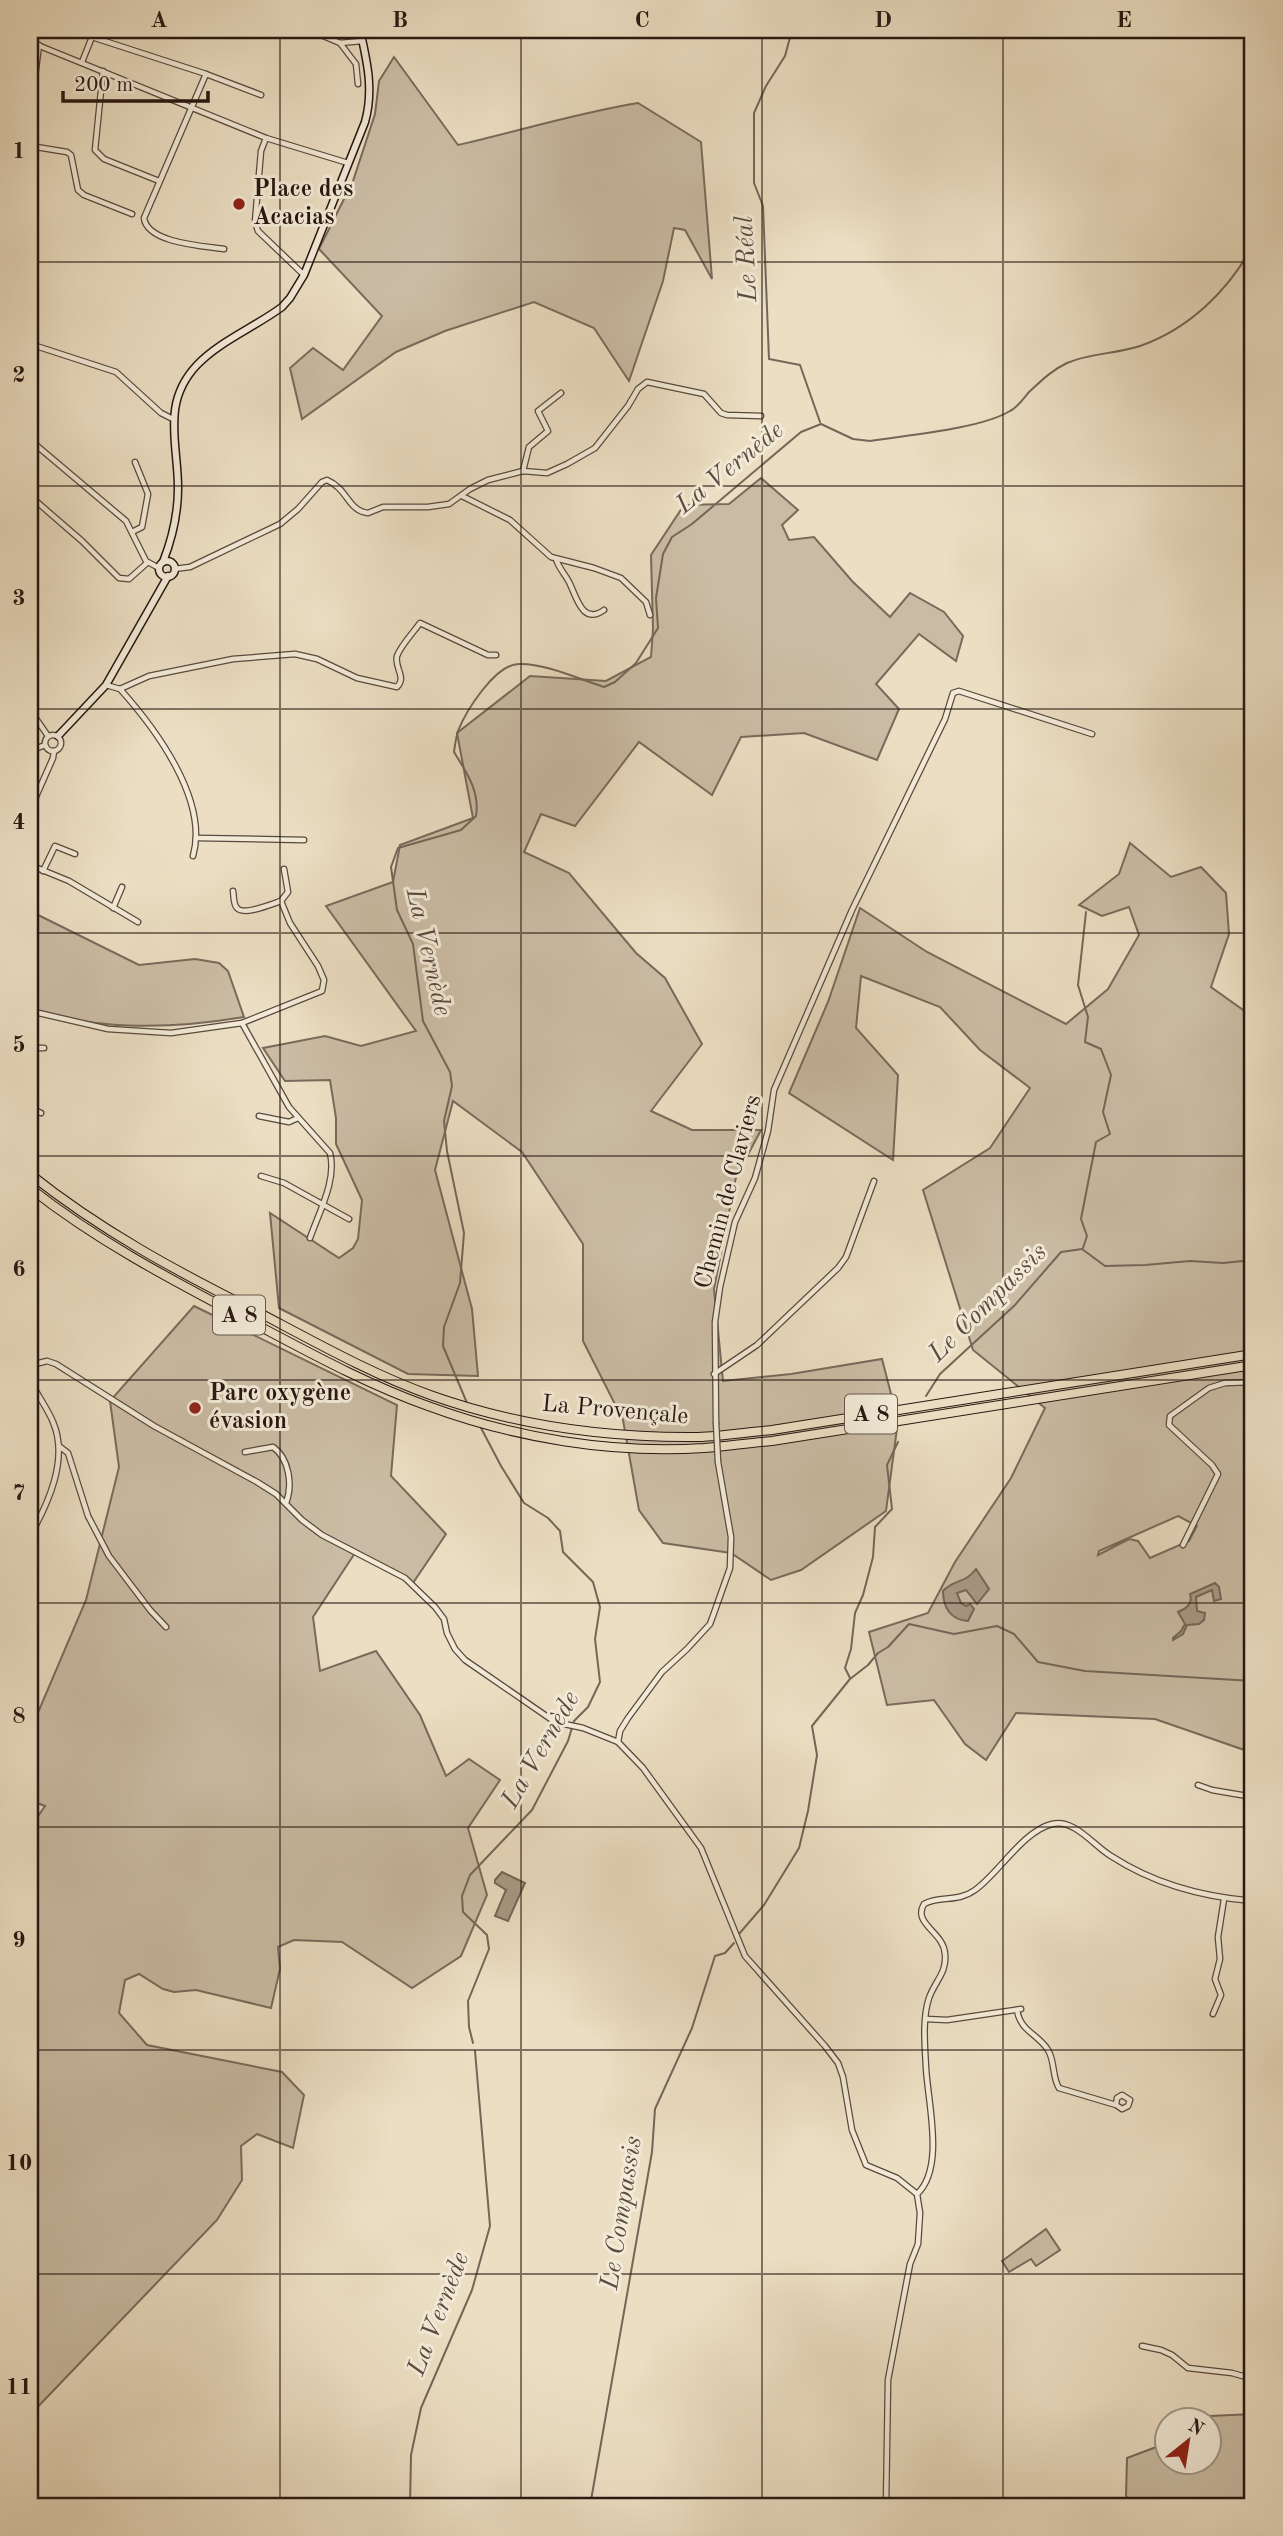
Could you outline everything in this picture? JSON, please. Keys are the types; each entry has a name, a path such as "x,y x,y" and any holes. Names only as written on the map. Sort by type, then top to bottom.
{"highway":[{"name":"La Provençale","path":"30,1174 115,1236 185,1275 384,1376 487,1413 586,1432 701,1437 772,1430 1253,1354"},
{"name":"La Provençale","path":"30,1188 70,1218 141,1264 333,1365 402,1396 462,1418 493,1427 590,1444 702,1448 772,1441 1253,1365"}],"street":[{"path":"309,30 340,43 362,41"},
{"path":"160,589 161,568 170,545 178,488 173,419 182,387 198,364 282,307 304,275 370,105 370,82 360,30"},
{"path":"82,62 92,37 261,95"},
{"path":"30,42 266,138 348,163"},
{"path":"340,43 356,64 358,84"},
{"path":"30,116 39,45"},
{"path":"103,71 95,150 104,159 159,181"},
{"path":"206,74 144,218 149,229 163,237 224,249"},
{"path":"266,138 261,151 255,222 258,231 304,275"},
{"path":"30,146 67,152 71,155 78,190 84,195 132,214"},
{"path":"30,344 116,372 161,413 173,419"},
{"path":"161,568 190,566 280,524 327,480 340,487 351,505 362,513 368,513 383,507 449,504 488,480 523,471 547,473 586,455 601,442 638,389 647,382 704,394 721,413 727,415 761,416"},
{"path":"523,471 529,447 548,431 538,411 561,393"},
{"path":"30,440 126,521 148,563 161,568 168,576"},
{"path":"132,532 142,527 148,494 135,462"},
{"path":"30,496 82,541 119,578 129,579 148,563"},
{"path":"462,496 510,520 556,559 621,578 646,602 650,615"},
{"path":"48,736 58,736 106,685 160,589 173,573 170,545"},
{"path":"556,559 571,584 580,609 591,615 604,610"},
{"path":"120,689 149,677 233,659 295,654 317,659 357,678 397,687 402,678 397,661 398,654 420,623 488,655 496,655"},
{"path":"106,685 120,689 136,707 178,770 194,817 197,838 193,856"},
{"name":"Chemin de Claviers","path":"618,1742 620,1731 628,1718 662,1672 687,1650 710,1624 730,1568 731,1537 718,1462 715,1322 735,1222 755,1178 768,1131 774,1090 852,910 945,719 953,693 958,691 1092,734"},
{"path":"30,710 48,736"},
{"path":"30,751 45,745 48,736"},
{"path":"30,810 54,751 61,745 58,736"},
{"path":"45,745 54,751"},
{"path":"197,838 304,840"},
{"path":"43,871 55,846 75,854"},
{"path":"30,865 69,881 138,922"},
{"path":"233,891 235,905 238,910 244,912 281,901 288,892 284,869"},
{"path":"113,908 122,887"},
{"path":"30,1011 107,1030 170,1033 242,1023 322,991 324,981 318,966 290,923 281,901"},
{"path":"242,1023 276,1086 298,1118 330,1153 333,1170 310,1238"},
{"path":"30,1048 44,1048"},
{"path":"30,1108 41,1113"},
{"path":"259,1115 284,1122 298,1118"},
{"path":"261,1176 284,1183 349,1219"},
{"path":"715,1374 757,1345 838,1268 846,1257 874,1181"},
{"path":"30,1356 35,1364"},
{"path":"30,1373 35,1364 47,1361 55,1364 154,1426 257,1482 322,1535 405,1578 444,1619 455,1649 465,1660 555,1722 578,1727 618,1742 643,1768 701,1848 745,1956 838,2063 852,2130 866,2165 897,2178 917,2194 920,2213 918,2244 910,2264 888,2380 886,2506"},
{"path":"30,1379 52,1420 59,1446 48,1497 30,1536"},
{"path":"1183,1545 1218,1474 1212,1465 1169,1425 1170,1416 1209,1388 1224,1383 1253,1382"},
{"path":"59,1446 68,1452 88,1516 109,1556 166,1627"},
{"path":"245,1452 273,1447 278,1450 288,1472 289,1490 286,1503"},
{"path":"1198,1784 1212,1790 1253,1797"},
{"path":"917,2194 925,2184 932,2166 926,2020 929,1999 945,1969 946,1957 945,1947 939,1937 922,1920 920,1912 924,1904 928,1901 951,1900 978,1888 1009,1856 1049,1824 1056,1823 1076,1829 1108,1855 1150,1877 1193,1892 1224,1899 1253,1901"},
{"path":"1213,2014 1221,1995 1216,1979 1224,1899"},
{"path":"926,2020 947,2020 1019,2010 1022,2026 1049,2052 1059,2088 1116,2105"},
{"path":"1142,2346 1161,2350 1188,2368 1232,2373 1253,2379"}],"shaded area":[{"path":"394,57 458,145 638,103 701,142 712,279 685,230 674,228 663,281 629,381 594,328 534,302 445,331 396,352 302,419 290,368 313,348 343,370 382,316 319,249 353,181 375,114 379,81"},
{"path":"761,478 798,510 782,525 789,540 814,537 852,581 890,617 910,593 944,612 963,636 956,661 919,634 876,684 899,709 877,760 804,733 741,737 712,795 639,742 575,826 541,814 524,852 569,873 636,953 665,978 702,1044 651,1111 692,1130 761,1130 736,1177 714,1289 723,1381 791,1374 882,1359 898,1421 886,1511 801,1570 771,1580 731,1553 663,1543 639,1510 623,1420 583,1341 583,1244 522,1152 453,1101 435,1170 472,1309 478,1376 408,1374 279,1308 270,1213 339,1258 353,1248 358,1239 362,1200 336,1144 336,1118 330,1080 285,1081 263,1048 325,1036 361,1046 416,1031 326,906 393,882 400,845 473,818 457,733 530,676 606,681 651,657 651,555 684,505 729,504"},
{"path":"1130,843 1171,877 1201,867 1226,893 1229,934 1211,987 1253,1017 1253,1753 1155,1719 1016,1713 986,1760 965,1744 934,1700 887,1705 869,1632 928,1613 955,1562 1011,1478 1045,1408 973,1350 923,1190 990,1148 1030,1088 980,1050 940,1007 861,976 856,1028 898,1075 893,1160 789,1093 828,1002 860,908 927,952 1066,1024 1108,989 1139,935 1129,907 1102,916 1079,905 1119,874","holes":["1178,1516 1197,1526 1189,1541 1150,1558 1138,1541 1129,1539 1098,1555 1099,1551"]},
{"path":"30,911 139,965 195,959 219,963 228,971 244,1017 190,1024 136,1026 83,1021 30,1009"},
{"path":"194,1306 397,1405 391,1476 446,1534 413,1583 355,1553 313,1617 320,1671 376,1651 420,1715 446,1776 469,1759 500,1780 468,1828 487,1895 461,1956 412,1988 342,1942 294,1940 278,1947 280,1969 271,2008 196,1990 174,1992 163,1989 139,1974 125,1980 119,2013 147,2045 282,2072 304,2095 293,2148 257,2134 241,2146 242,2180 217,2220 30,2415 30,1828 45,1806 30,1800 30,1712 37,1715 86,1600 119,1467 110,1401"},
{"path":"976,1569 989,1589 977,1604 966,1590 957,1593 961,1603 966,1606 970,1604 974,1609 968,1621 962,1620 949,1612 943,1591 968,1577"},
{"path":"1215,1583 1219,1587 1221,1599 1214,1601 1212,1590 1196,1597 1197,1611 1205,1613 1204,1620 1199,1624 1187,1625 1183,1634 1173,1640 1185,1624 1178,1612 1188,1605 1190,1594"},
{"path":"502,1872 525,1883 508,1921 495,1916 506,1890 495,1883"},
{"path":"1046,2229 1060,2250 1036,2266 1031,2259 1009,2272 1002,2261"},
{"path":"1253,2414 1253,2506 1134,2506 1126,2496 1127,2458 1154,2448 1154,2476 1224,2476 1224,2415"}],"waterway":[{"name":"Le Réal","path":"792,30 785,56 766,86 754,113 754,183 763,206 769,359 800,365 820,422"},
{"path":"821,424 853,439 870,441 943,431 997,417 1010,411 1042,380 1067,363 1140,346 1175,329 1220,292 1253,245"},
{"name":"La Vernède","path":"467,1403 443,1346 444,1327 460,1283 464,1233 447,1151 444,1121 452,1086 450,1072 423,1021 413,944 397,910 391,867 398,848 461,830 476,816 474,791 454,752 462,722 491,680 510,666 529,664 604,687 615,682 636,663 658,628 656,598 663,554 672,537 692,524 801,432 821,424"},
{"name":"Le Compassis","path":"1083,1248 1087,1236 1081,1219 1096,1142 1110,1134 1103,1112 1111,1075 1101,1049 1085,1042 1088,1017 1078,985 1086,912"},
{"name":"Le Compassis","path":"926,1396 940,1374 1015,1305 1061,1252 1082,1249 1105,1266 1253,1260"},
{"name":"La Vernède","path":"473,2043 468,2001 489,1949 487,1935 463,1912 462,1896 470,1875 532,1810 568,1741 574,1721 588,1707 600,1682 595,1639 600,1607 593,1582 563,1552 560,1531 548,1518 524,1503 480,1426"},
{"name":"Le Compassis","path":"850,1678 845,1668 851,1649 855,1613 863,1595 873,1557 875,1527 892,1509 887,1465 898,1442"},
{"path":"739,1934 764,1905 799,1848 817,1755 812,1726 850,1679 888,1647 909,1624 954,1634 997,1626 1014,1634 1038,1662 1085,1671 1253,1681"},
{"name":"Le Compassis","path":"590,2506 652,2152 655,2109 692,2028 715,1956 725,1953 734,1943"},
{"name":"La Vernède","path":"410,2506 411,2455 421,2408 472,2290 490,2226 475,2051"}],"place":[{"name":"Place des Acacias","path":"239,204"},
{"name":"Parc oxygène évasion","path":"195,1408"}]}
